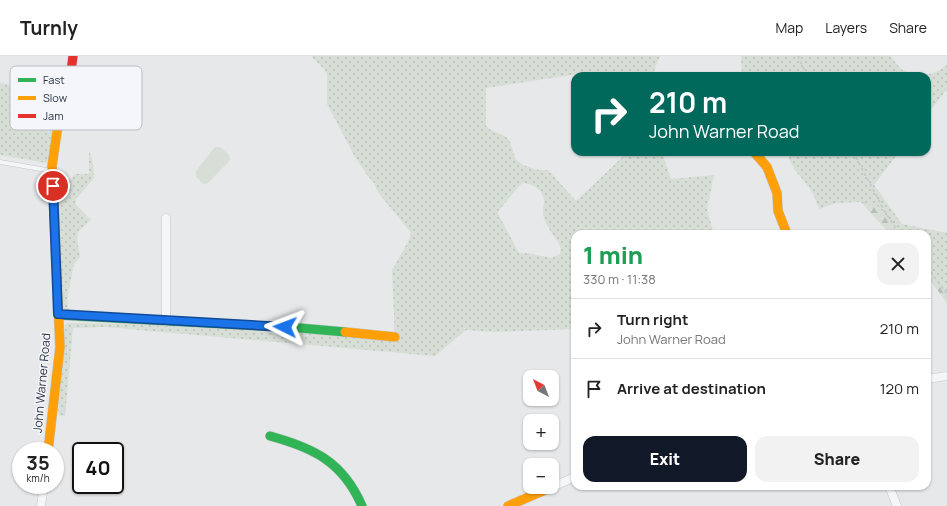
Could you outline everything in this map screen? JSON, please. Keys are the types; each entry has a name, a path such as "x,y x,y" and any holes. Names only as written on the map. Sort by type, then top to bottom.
{"street":[{"name":"John Warner Road","path":"72,66 73,56"},
{"name":"John Warner Road","path":"49,442 60,346 52,171 58,130"},
{"path":"757,156 767,167 777,193 778,211 785,230"},
{"path":"166,218 166,322"},
{"path":"58,314 166,322 300,328 395,337"},
{"path":"931,378 947,376"},
{"path":"270,436 302,446 321,456 348,479 359,497 362,506"},
{"path":"559,484 571,479"},
{"path":"891,490 897,506"},
{"path":"41,506 43,494"},
{"path":"508,506 536,494"}],"lane":[{"path":"0,162 52,171"}],"path":[{"path":"798,56 805,72"},
{"path":"854,156 885,212 897,230"},
{"path":"931,272 947,294"}],"green space":[{"path":"311,56 660,56 654,72 571,72 571,75 486,88 486,126 507,138 516,159 519,162 531,168 548,170 576,201 624,156 663,156 671,179 714,175 707,210 713,230 571,230 571,329 494,332 466,330 435,356 105,327 73,328 65,416 60,416 58,413 65,324 67,323 150,324 299,330 395,340 392,270 408,242 411,233 377,191 374,183 355,157 327,104 327,74","holes":["524,183 541,191 544,198 543,212 547,226 561,248 560,254 551,258 519,253 498,214 499,210 520,185"]},
{"path":"741,56 890,56 901,69 907,72 742,72"},
{"path":"947,65 947,89 931,110 931,74"},
{"path":"0,83 10,85 10,130 53,130 47,163 0,155"},
{"path":"215,147 220,147 229,155 230,160 208,183 204,184 196,177 196,171"},
{"path":"89,150 93,163 94,178 76,199 75,204 91,220 79,231 77,238 80,257 74,264 67,299 69,312 65,312 63,307 57,174 67,174 69,179 71,179 75,174 89,174"},
{"path":"789,156 896,156 874,185 902,224 947,233 947,303 931,281 931,230 886,230 861,202 836,203 819,209 807,184 796,172"},
{"path":"861,202 875,204 880,208 894,230 886,230"},
{"path":"931,269 938,277 943,287 947,297 947,303 931,281"}],"traffic: fast":[{"path":"58,315 300,328 345,332"},
{"path":"270,436 300,446 325,459 346,478 362,506"}],"traffic: slow":[{"path":"49,442 60,347 52,166 58,130"},
{"path":"757,156 767,167 777,193 778,211 785,230"},
{"path":"345,332 395,337"},
{"path":"508,506 536,494"}],"traffic: jam":[{"path":"72,66 73,56"}],"route":[{"path":"53,186 58,314 166,322 285,327"}]}
